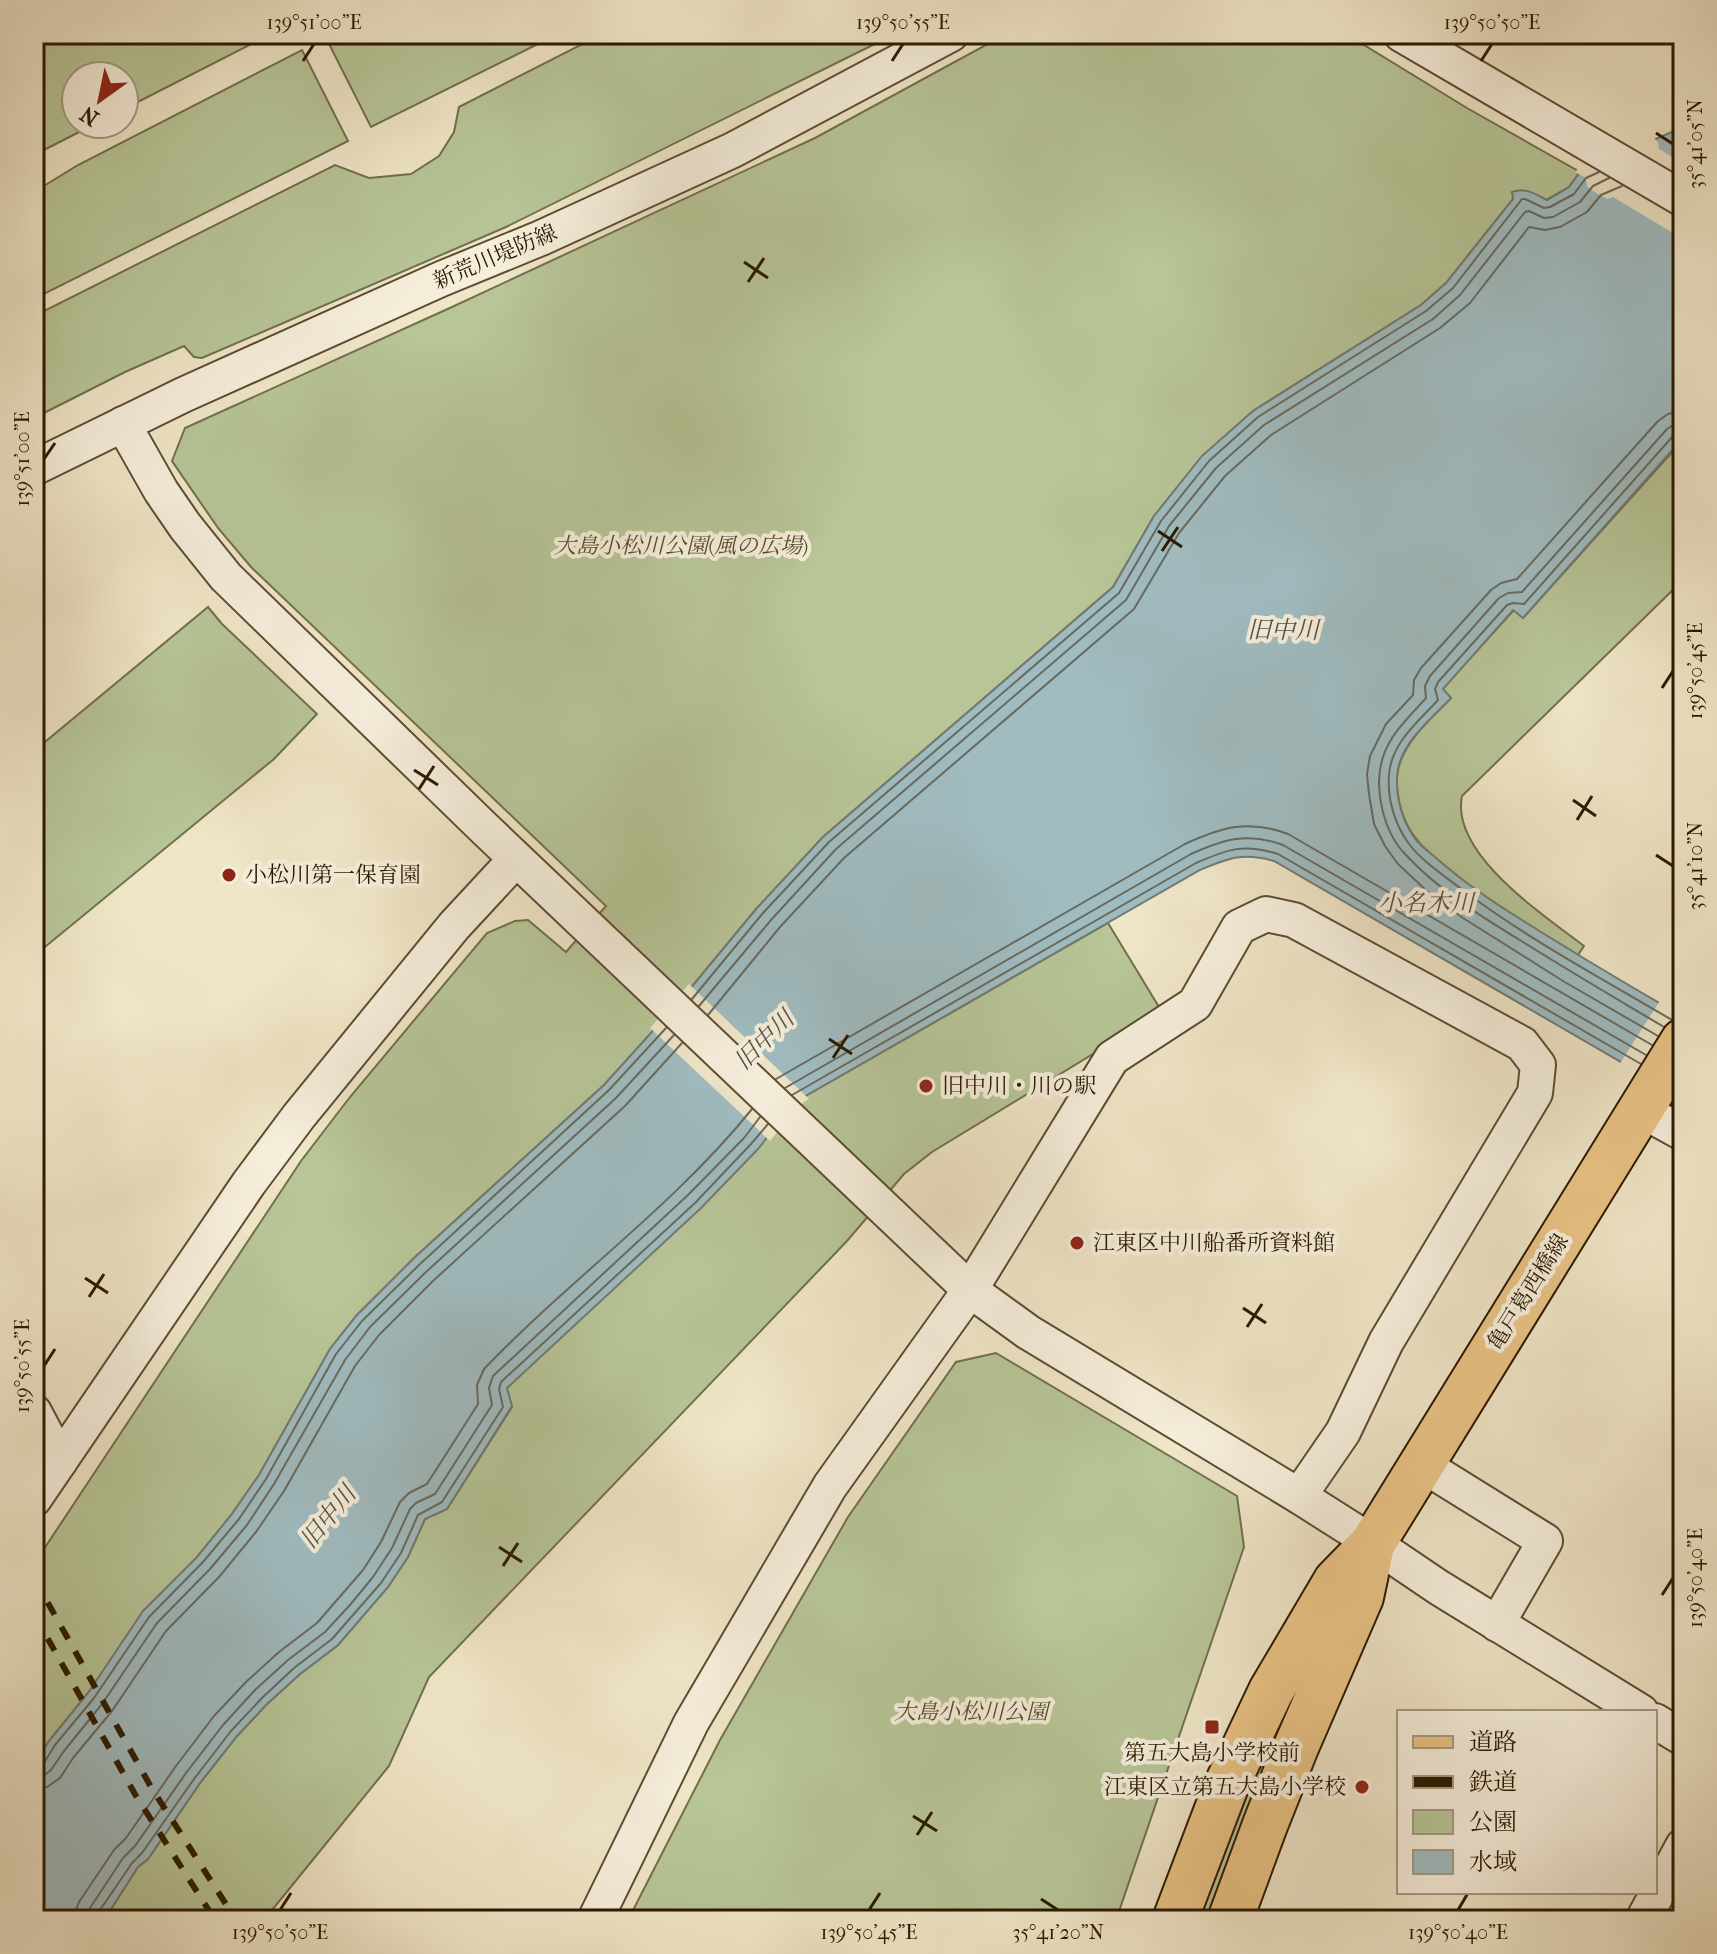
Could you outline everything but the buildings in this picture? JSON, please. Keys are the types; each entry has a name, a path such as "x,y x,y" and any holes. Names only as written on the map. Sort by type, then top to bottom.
{"main road":[{"name":"亀戸葛西橋線","path":"1176,1919 1226,1786 1271,1691 1336,1581 1373,1543 1683,1041"},
{"name":"亀戸葛西橋線","path":"1240,1916 1265,1825 1361,1597 1373,1543"}],"street":[{"name":"新荒川堤防線","path":"34,468 183,395 733,150 951,34"},
{"path":"1401,34 1683,199"},
{"path":"123,424 161,491 226,577 516,859 970,1290 1028,1332 1299,1496 1438,1587 1638,1710"},
{"path":"34,1499 249,1183 299,1116 454,926 516,859"},
{"path":"595,1920 691,1723 830,1486 970,1290 1112,1058 1195,1004 1239,927 1266,914 1294,920 1522,1044 1538,1065 1535,1093 1386,1342 1343,1432 1299,1496"},
{"path":"1644,1105 1683,1133"},
{"path":"34,1412 60,1461"},
{"path":"1421,1464 1545,1541 1497,1624"},
{"path":"1657,1722 1683,1738"},
{"path":"1643,1920 1683,1846"}],"green space":[{"path":"34,34 271,34 140,101 140,60 60,60 60,140 64,140 34,155"},
{"path":"558,34 371,127 325,36"},
{"path":"602,34 895,34 506,227 202,358 194,357 184,346 34,418 34,316 335,165 369,178 411,174 439,156 454,132 459,107"},
{"name":"大島小松川公園(風の広場)","path":"1006,34 1346,34 1580,172 1569,187 1546,200 1513,199 1446,283 1421,305 1253,411 1203,456 1154,516 1113,587 823,837 757,908 680,1001 604,1085 413,1259 357,1315 330,1349 259,1475 232,1514 49,1741 34,1764 34,1564 301,1161 350,1097 487,933 515,921 528,920 566,952 606,906 251,567 218,528 172,461 185,428 815,138"},
{"path":"302,50 348,141 34,299 34,192 127,140 140,140 140,133"},
{"path":"1683,440 1683,580 1462,796 1462,818 1471,840 1485,861 1525,901 1584,946 1578,955 1490,900 1423,847 1407,824 1399,803 1398,770 1410,742 1451,698 1442,689 1514,610 1523,618"},
{"path":"208,607 317,714 274,759 34,956 34,751"},
{"path":"1108,923 1162,1012 932,1152 904,1174 847,1241 429,1677 389,1766 264,1920 104,1920 138,1867 148,1859 200,1783 237,1736 300,1674 338,1645 388,1587 408,1557 425,1519 447,1509 512,1407 506,1388 605,1296 795,1102"},
{"name":"大島小松川公園","path":"996,1353 1237,1496 1244,1547 1116,1920 628,1920 720,1740 848,1517 956,1362"},
{"path":"1288,1709 1294,1713 1216,1920 1189,1920 1226,1817"}],"water":[{"name":"旧中川","path":"1683,127 1683,438 1523,618 1513,610 1443,689 1451,698 1409,744 1399,765 1397,785 1401,811 1412,834 1446,867 1505,910 1683,1017 1683,1098 1274,861 1236,858 1200,870 795,1102 758,1149 701,1208 507,1388 512,1406 447,1509 425,1519 408,1557 388,1587 338,1645 300,1674 237,1736 200,1783 148,1859 138,1867 104,1920 34,1920 34,1764 88,1693 143,1611 197,1557 232,1514 259,1475 330,1349 357,1315 413,1259 604,1085 680,1001 757,908 823,837 1113,587 1154,516 1202,456 1253,411 1421,305 1446,283 1513,199 1512,192 1526,191 1547,200 1569,187 1580,172"}],"pier":[{"path":"1652,136 1658,142 1659,149 1683,163 1683,239 1613,197 1607,199 1591,190 1586,178 1575,172"},
{"path":"689,984 809,1099 798,1106 770,1141 650,1028"},
{"path":"1661,999 1683,1012 1683,1102 1619,1065"}],"railway":[{"path":"34,1578 151,1787 236,1920"},
{"path":"34,1614 136,1796 215,1920"}],"place":[{"name":"小松川第一保育園","path":"229,875"},
{"name":"旧中川・川の駅","path":"926,1086"},
{"name":"江東区中川船番所資料館","path":"1077,1243"},
{"name":"第五大島小学校前","path":"1212,1727"},
{"name":"江東区立第五大島小学校","path":"1362,1787"}],"water label":[{"name":"小名木川","path":"1426,903"}]}
